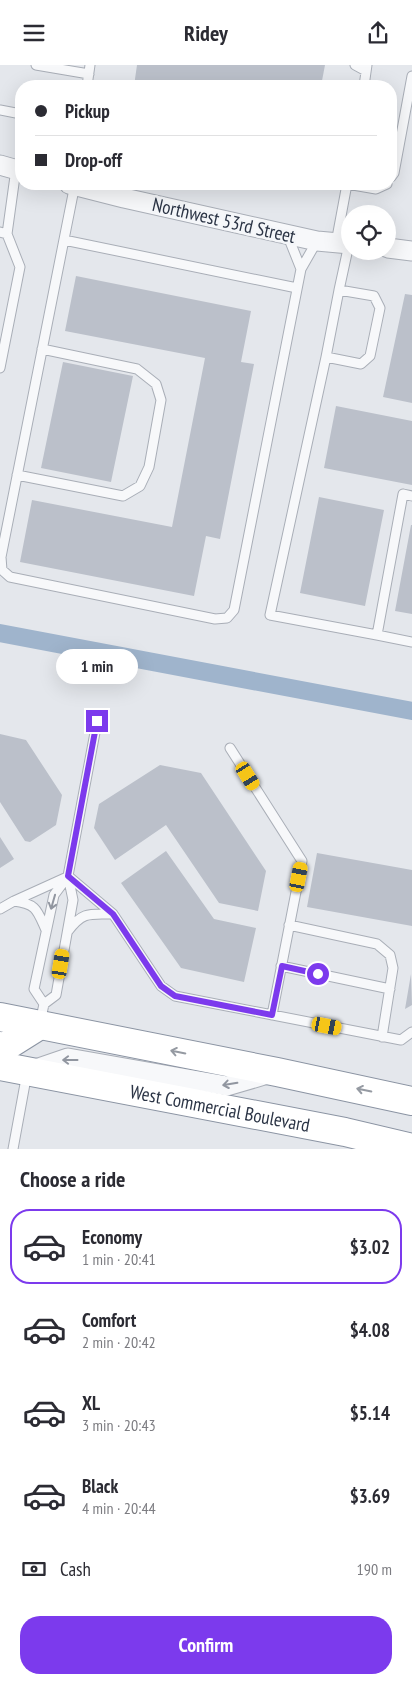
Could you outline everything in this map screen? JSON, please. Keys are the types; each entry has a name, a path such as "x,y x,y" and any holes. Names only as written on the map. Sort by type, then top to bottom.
{"highway":[{"name":"West Commercial Boulevard","path":"0,1017 42,1015 412,1101"},
{"path":"0,1046 4,1047 42,1015"},
{"name":"West Commercial Boulevard","path":"0,1066 347,1137 412,1148"}],"street":[{"name":"Northwest 53rd Street","path":"95,190 317,241 341,244"},
{"path":"396,249 412,251"},
{"name":"West Commercial Boulevard","path":"28,1071 68,1058 227,1086 277,1071"}],"lane":[{"path":"36,65 89,69"},
{"path":"355,65 367,68"},
{"path":"397,157 412,76"},
{"path":"0,110 15,113"},
{"path":"0,368 20,267 3,233 12,168"},
{"path":"72,190 64,240 1,557 2,571 10,577 215,619 227,617 234,610 301,269 317,241"},
{"path":"346,205 347,190"},
{"path":"287,234 301,269"},
{"path":"64,240 297,288"},
{"path":"343,260 326,357 270,615 412,642"},
{"path":"326,357 361,364 370,356 380,308 374,296 339,290"},
{"path":"17,475 122,496 140,486 149,467 161,400 156,384 137,369 42,349"},
{"path":"377,635 403,494 412,496"},
{"path":"42,1015 56,995 73,900 68,876 97,721"},
{"path":"230,748 302,861 272,1015"},
{"path":"0,909 68,876"},
{"path":"68,876 113,914 161,986 175,996 401,1040 412,1032"},
{"path":"42,1015 34,989 54,895 68,876"},
{"path":"14,901 29,903 37,912 46,931"},
{"path":"66,933 78,918 89,914 113,914"},
{"path":"289,925 377,944 390,955 393,968 382,1037"},
{"path":"282,966 390,989"},
{"path":"13,1149 28,1071"}],"building":[{"path":"137,65 325,65 322,80 135,80"},
{"path":"76,276 251,311 241,362 254,364 220,539 206,536 194,596 20,562 32,500 172,527 205,358 65,331"},
{"path":"405,294 412,295 412,403 383,397"},
{"path":"63,362 133,376 111,482 41,468"},
{"path":"336,406 412,421 412,485 324,468"},
{"path":"319,497 384,510 365,606 300,593"},
{"path":"412,525 412,614 395,611"},
{"path":"0,734 26,740 62,795 56,825 30,842 25,841 0,802"},
{"path":"160,765 201,773 266,871 258,911 219,903 166,825 115,860 94,828 99,804"},
{"path":"0,837 14,859 0,868"},
{"path":"166,851 214,919 256,928 244,982 181,968 121,883"},
{"path":"317,853 412,870 412,926 307,907"},
{"path":"411,974 412,1005 405,1009"}],"waterway":[{"path":"0,633 412,711"}],"route":[{"path":"97,721 68,876 113,914 161,986 175,996 272,1015 282,966 318,974"}]}
